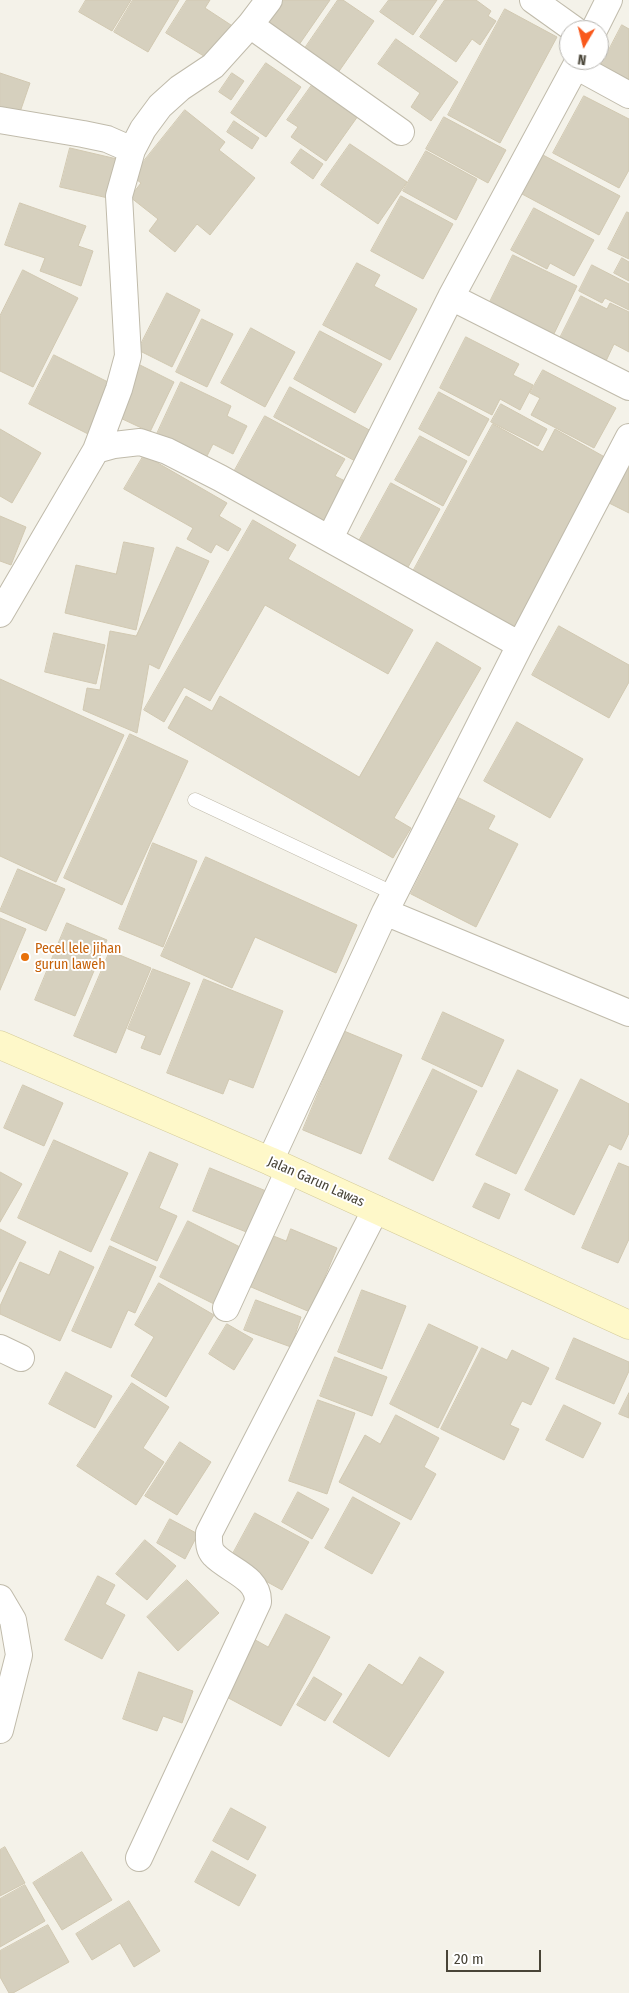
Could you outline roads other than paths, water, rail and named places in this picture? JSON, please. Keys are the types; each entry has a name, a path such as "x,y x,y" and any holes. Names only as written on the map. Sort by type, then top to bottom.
{"main road":[{"name":"Jalan Garun Lawas","path":"0,1045 376,1209 629,1325"}],"street":[{"path":"0,614 96,450 119,390 128,356 119,196 132,150 142,129 160,106 180,88 213,66 250,25 269,0"},
{"path":"533,0 561,20"},
{"path":"599,20 609,0"},
{"path":"250,25 401,132"},
{"path":"330,538 451,297 574,70"},
{"path":"589,70 629,95"},
{"path":"0,120 107,139 132,150"},
{"path":"451,297 629,387"},
{"path":"226,1308 279,1166 390,903 444,793 629,437"},
{"path":"96,450 129,442 154,446 220,478 520,645"},
{"path":"390,903 629,1013"},
{"path":"138,1858 154,1828 258,1602 256,1590 240,1574 213,1555 209,1544 209,1533 376,1209"},
{"path":"0,1598 13,1620 18,1656 0,1730"}],"lane":[{"path":"195,800 390,903"}],"place":[{"name":"Pecel lele jihan gurun laweh","path":"25,957"}]}
